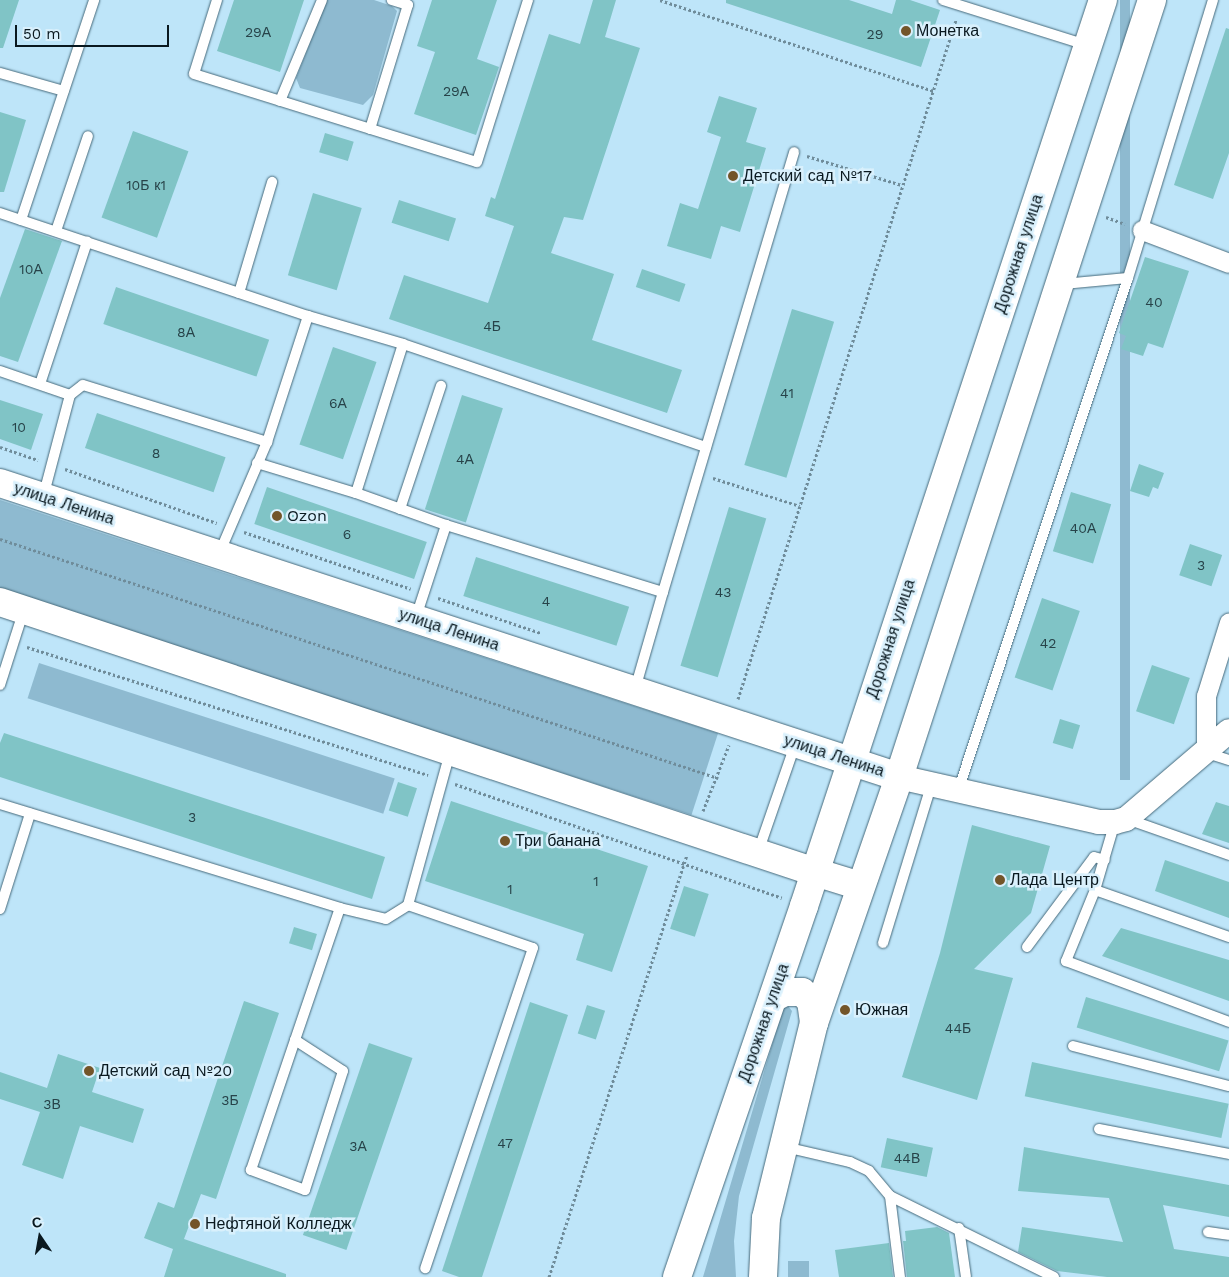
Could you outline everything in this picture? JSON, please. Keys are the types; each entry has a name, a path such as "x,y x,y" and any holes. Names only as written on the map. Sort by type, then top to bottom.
{"main road":[{"name":"Дорожная улица","path":"677,1277 815,872 850,761 1103,0"},
{"path":"763,1277 766,1218 814,1023 899,777 1152,0"},
{"name":"улица Ленина","path":"0,483 634,690 737,712 795,744 899,777"},
{"path":"12,606 860,886"},
{"path":"772,998 785,992 802,992 811,1001 814,1023"}],"street":[{"path":"1142,230 1229,263"},
{"path":"1206,752 1206,696 1229,622"},
{"path":"899,777 957,792 1099,822 1121,820 1206,752 1229,731"}],"lane":[{"path":"21,220 94,0"},
{"path":"217,0 194,74 477,162 528,0"},
{"path":"280,101 322,0"},
{"path":"370,129 408,5 392,0"},
{"path":"943,0 1088,45"},
{"path":"957,792 1128,278 1213,0"},
{"path":"0,72 64,91"},
{"path":"56,231 88,136"},
{"path":"634,690 794,152"},
{"path":"238,293 272,182"},
{"path":"0,213 308,316 402,344 706,447"},
{"path":"40,384 87,242"},
{"path":"1059,284 1128,278"},
{"path":"219,555 233,528 257,463 267,442 308,316"},
{"path":"356,493 402,344"},
{"path":"0,371 70,395"},
{"path":"43,497 70,395 83,385 267,442"},
{"path":"400,508 441,386"},
{"path":"257,463 356,493 446,525 663,592"},
{"path":"415,619 446,525"},
{"path":"0,685 12,606"},
{"path":"757,853 795,744"},
{"path":"0,804 340,908 386,919 408,905 450,751"},
{"path":"1206,752 1229,760"},
{"path":"883,943 931,786"},
{"path":"0,908 30,814"},
{"path":"1229,855 1121,820 1066,961 1229,1022"},
{"path":"1027,947 1094,857 1105,860"},
{"path":"1095,890 1229,937"},
{"path":"408,905 533,948 425,1268"},
{"path":"295,1040 343,1071 305,1190 251,1170 295,1040 340,908"},
{"path":"1073,1046 1229,1086"},
{"path":"1099,1129 1229,1154"},
{"path":"784,1146 850,1162 869,1171 890,1196 959,1228 1050,1277"},
{"path":"890,1196 900,1277"},
{"path":"959,1228 966,1277"},
{"path":"1208,1232 1229,1235"}],"path":[{"path":"660,0 933,91"},
{"path":"549,1277 694,832 718,778 800,506 960,6"},
{"path":"794,152 902,185"},
{"path":"1084,209 1142,230"},
{"path":"698,474 800,506"},
{"path":"0,539 718,778"}],"shaded area":[{"path":"327,0 374,0 392,6 397,11 373,95 363,105 300,88 296,78"},
{"path":"1120,0 1130,0 1130,780 1120,780"},
{"path":"0,500 718,733 691,815 0,590"},
{"path":"39,663 395,779 383,814 28,698"},
{"path":"788,1006 792,1011 739,1196 734,1241 736,1277 703,1277 783,1008"},
{"path":"788,1261 809,1261 809,1277 788,1277"}],"building":[{"path":"0,0 19,0 3,48 0,48"},
{"path":"234,0 304,0 280,72 217,51"},
{"path":"432,0 497,0 477,59 499,67 476,135 414,114 435,52 417,46"},
{"path":"593,0 616,0 605,37 640,48 583,220 564,217 551,253 614,274 592,340 682,370 667,413 389,319 404,275 488,303 514,226 485,216 491,197 495,199 549,34 580,44"},
{"path":"726,0 849,0 892,14 896,0 910,0 940,10 921,67 726,3"},
{"path":"1226,28 1229,29 1229,153 1213,199 1174,185"},
{"name":"Детский сад №17","path":"719,96 757,108 746,142 766,148 740,232 721,226 711,259 667,246 680,203 698,209 721,137 707,132"},
{"path":"0,112 26,120 4,192 0,192"},
{"path":"133,131 188,151 157,238 102,217"},
{"path":"325,133 354,142 348,161 319,152"},
{"path":"313,193 362,208 337,290 288,275"},
{"path":"399,200 456,219 449,241 392,223"},
{"path":"25,229 62,241 18,362 0,356 0,298"},
{"path":"1145,257 1189,271 1163,348 1148,343 1143,356 1121,349 1126,336 1119,333"},
{"path":"642,269 685,284 679,302 636,287"},
{"path":"116,287 269,340 256,377 103,324"},
{"path":"792,309 834,322 786,478 744,465"},
{"path":"333,347 376,362 343,459 299,444"},
{"path":"462,395 503,408 466,522 425,509"},
{"path":"0,400 43,414 31,450 0,439"},
{"path":"97,413 226,457 214,492 85,448"},
{"path":"1139,464 1164,473 1158,489 1153,487 1149,497 1130,491"},
{"path":"267,487 427,542 414,579 254,524"},
{"path":"1071,492 1111,504 1093,564 1053,551"},
{"path":"729,507 766,518 718,677 680,666"},
{"path":"1190,544 1222,555 1211,586 1179,575"},
{"path":"476,557 629,607 616,646 463,596"},
{"path":"1042,598 1080,611 1052,690 1015,677"},
{"path":"1152,665 1190,678 1174,724 1136,711"},
{"path":"1060,719 1080,725 1073,749 1053,743"},
{"path":"4,733 385,857 372,899 0,777 0,743"},
{"path":"398,782 417,788 408,817 389,811"},
{"path":"451,801 648,866 612,972 576,960 584,934 425,881"},
{"path":"1216,802 1229,806 1229,843 1202,834"},
{"path":"972,825 1050,846 1031,913 974,969 1013,978 977,1100 902,1077 940,953"},
{"path":"1165,860 1229,882 1229,918 1155,891"},
{"path":"684,886 709,894 695,937 670,929"},
{"path":"294,927 317,934 312,950 289,943"},
{"path":"1121,928 1229,960 1229,1001 1102,956"},
{"path":"1086,997 1228,1041 1219,1071 1077,1028"},
{"path":"244,1001 279,1013 216,1199 201,1194 184,1239 286,1274 286,1277 164,1277 173,1249 144,1238 158,1202 174,1208"},
{"path":"530,1002 568,1015 482,1277 459,1277 442,1271"},
{"path":"587,1005 605,1011 596,1039 578,1034"},
{"path":"369,1043 412,1058 346,1250 303,1235"},
{"path":"58,1054 100,1068 92,1092 144,1109 133,1143 80,1126 63,1179 22,1165 40,1112 0,1099 0,1072 47,1088"},
{"path":"1032,1062 1229,1104 1221,1138 1025,1096"},
{"path":"887,1138 933,1148 927,1177 881,1167"},
{"path":"1024,1147 1229,1185 1229,1217 1163,1205 1174,1249 1229,1257 1229,1277 1107,1277 1057,1271 1018,1252 1022,1227 1123,1242 1109,1198 1018,1191"},
{"path":"937,1227 949,1233 955,1277 907,1277 903,1241 906,1241 905,1231"},
{"path":"889,1243 893,1277 839,1277 835,1250"}],"place":[{"name":"Монетка","path":"906,31"},
{"name":"Детский сад №17","path":"733,176"},
{"name":"Ozon","path":"277,516"},
{"name":"Три банана","path":"505,841"},
{"name":"Лада Центр","path":"1000,880"},
{"name":"Южная","path":"845,1010"},
{"name":"Детский сад №20","path":"89,1071"},
{"name":"Нефтяной Колледж","path":"195,1224"}]}
